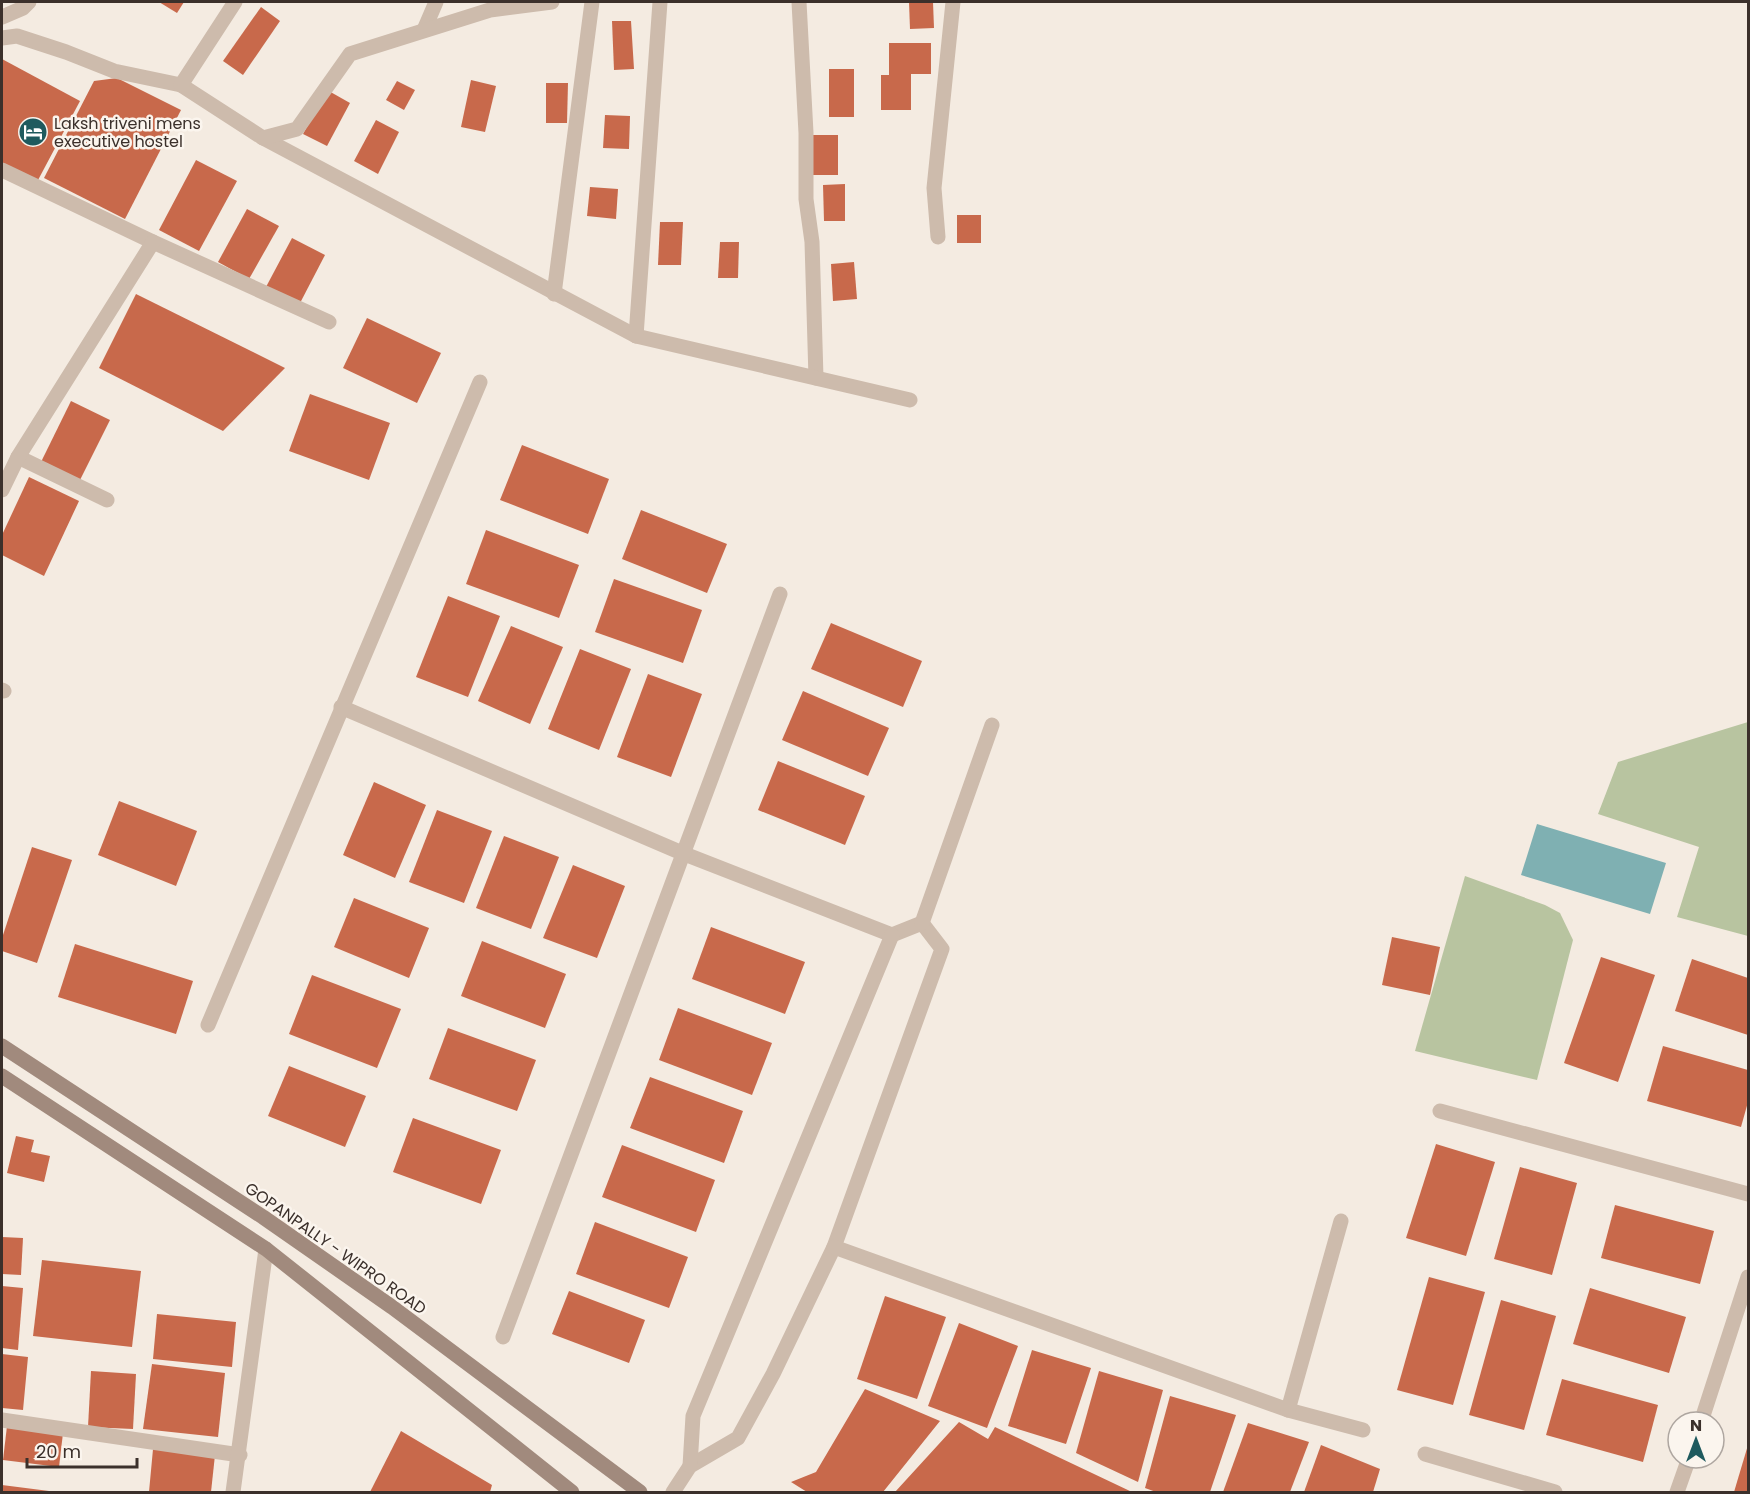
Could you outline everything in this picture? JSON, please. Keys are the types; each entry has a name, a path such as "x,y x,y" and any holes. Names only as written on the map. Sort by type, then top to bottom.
{"main road":[{"name":"GOPANPALLY - WIPRO ROAD","path":"2,1046 263,1217 374,1294 640,1492"},
{"path":"2,1076 267,1249 572,1492"}],"street":[{"path":"2,17 23,8 28,2"},
{"path":"181,85 235,2"},
{"path":"424,30 436,2"},
{"path":"263,138 297,129 350,54 490,10 552,2"},
{"path":"554,294 592,2"},
{"path":"636,336 660,2"},
{"path":"799,2 806,133 806,199 812,242 816,378"},
{"path":"938,237 934,188 953,2"},
{"path":"2,39 17,36 114,71 181,85 263,138 636,336 910,400"},
{"path":"2,170 329,322"},
{"path":"2,490 18,457 153,242"},
{"path":"208,1025 480,382"},
{"path":"18,457 107,500"},
{"path":"503,1337 780,594"},
{"path":"341,707 682,853 892,935 922,923 992,724"},
{"path":"673,1492 690,1466 738,1438 773,1374 834,1247 942,949 922,923"},
{"path":"690,1466 693,1416 892,935"},
{"path":"1440,1112 1749,1194"},
{"path":"1288,1410 1341,1221"},
{"path":"834,1247 1288,1410 1363,1430"},
{"path":"233,1492 240,1455 267,1249"},
{"path":"1705,1410 1749,1277"},
{"path":"2,1420 240,1455"},
{"path":"1425,1454 1555,1492"},
{"path":"1677,1492 1685,1470"}],"green space":[{"path":"1748,722 1748,936 1677,917 1699,847 1598,814 1618,762"},
{"path":"1465,876 1545,905 1560,913 1573,940 1537,1080 1415,1051"}],"water":[{"path":"1537,824 1666,863 1650,914 1521,875"}],"building":[{"path":"159,2 184,2 177,13"},
{"path":"909,2 933,2 934,28 910,29"},
{"path":"261,7 280,21 243,75 223,61"},
{"path":"612,21 631,21 634,69 614,70"},
{"path":"889,43 931,43 931,74 911,74 911,110 881,110 881,75 889,75"},
{"name":"Laksh triveni mens executive hostel","path":"2,59 80,101 37,182 2,163"},
{"path":"829,69 854,69 854,117 829,117"},
{"path":"117,78 181,110 125,219 44,178 94,81"},
{"path":"471,80 496,86 485,132 461,127"},
{"path":"397,81 415,90 404,110 386,100"},
{"path":"546,83 568,83 567,123 546,123"},
{"path":"327,90 350,103 327,146 303,134"},
{"path":"605,115 630,116 629,149 603,148"},
{"path":"376,120 399,132 378,174 354,161"},
{"path":"812,135 838,135 838,175 812,175"},
{"path":"196,160 237,181 199,251 159,230"},
{"path":"845,184 845,221 824,221 823,185"},
{"path":"590,187 618,189 616,219 587,216"},
{"path":"247,209 279,226 249,279 218,262"},
{"path":"957,215 981,215 981,243 957,243"},
{"path":"660,222 683,222 681,265 658,265"},
{"path":"292,238 325,255 299,305 266,287"},
{"path":"720,242 739,242 738,278 718,278"},
{"path":"854,262 857,299 833,301 831,264"},
{"path":"136,294 285,368 223,431 99,368"},
{"path":"367,318 441,353 417,403 343,368"},
{"path":"310,394 390,423 369,480 289,451"},
{"path":"71,401 110,420 80,480 41,462"},
{"path":"522,445 609,479 588,534 500,500"},
{"path":"29,477 79,501 44,576 2,555 2,535"},
{"path":"641,510 727,544 707,593 622,559"},
{"path":"486,530 579,565 559,618 466,584"},
{"path":"614,579 702,610 683,663 595,632"},
{"path":"448,596 500,616 468,697 416,677"},
{"path":"831,623 922,661 903,707 811,669"},
{"path":"511,626 563,647 530,724 478,701"},
{"path":"580,649 631,669 599,750 548,729"},
{"path":"648,674 702,694 671,777 617,757"},
{"path":"803,691 889,728 868,776 782,740"},
{"path":"778,761 865,796 845,845 758,810"},
{"path":"374,782 426,805 395,878 343,855"},
{"path":"119,801 197,831 176,886 98,855"},
{"path":"437,810 492,831 464,903 409,882"},
{"path":"504,836 559,857 531,929 476,908"},
{"path":"32,847 72,860 37,963 2,951 2,938"},
{"path":"573,865 625,886 597,958 543,938"},
{"path":"354,898 429,928 409,978 334,947"},
{"path":"711,927 805,962 785,1014 692,979"},
{"path":"1392,937 1440,947 1430,995 1382,985"},
{"path":"482,941 566,974 545,1028 461,996"},
{"path":"75,944 193,981 176,1034 58,997"},
{"path":"1601,957 1655,975 1618,1082 1564,1063"},
{"path":"1692,959 1748,978 1748,1035 1675,1011"},
{"path":"312,975 401,1009 377,1068 289,1034"},
{"path":"678,1008 772,1043 752,1095 659,1060"},
{"path":"448,1028 536,1060 517,1111 429,1079"},
{"path":"1663,1046 1748,1070 1748,1102 1741,1127 1647,1101"},
{"path":"289,1066 366,1096 345,1147 268,1116"},
{"path":"650,1077 743,1111 724,1163 630,1128"},
{"path":"413,1118 501,1150 481,1204 393,1172"},
{"path":"16,1136 34,1140 31,1152 50,1156 44,1182 7,1173"},
{"path":"1436,1144 1495,1162 1466,1256 1406,1238"},
{"path":"622,1145 715,1180 696,1232 602,1197"},
{"path":"1520,1167 1577,1183 1552,1275 1494,1259"},
{"path":"1615,1205 1714,1231 1700,1284 1601,1258"},
{"path":"595,1222 688,1257 669,1308 576,1274"},
{"path":"2,1237 23,1238 21,1275 2,1274"},
{"path":"42,1260 141,1271 132,1347 33,1336"},
{"path":"1429,1277 1485,1292 1453,1405 1397,1390"},
{"path":"2,1286 23,1288 18,1350 2,1348"},
{"path":"1590,1288 1686,1317 1669,1373 1573,1344"},
{"path":"569,1291 645,1320 629,1363 552,1334"},
{"path":"885,1296 946,1317 917,1399 857,1379"},
{"path":"1501,1300 1556,1316 1524,1430 1469,1415"},
{"path":"157,1314 236,1322 232,1367 153,1359"},
{"path":"959,1323 1018,1346 987,1428 928,1406"},
{"path":"1032,1350 1091,1368 1066,1444 1008,1426"},
{"path":"2,1354 28,1357 23,1410 2,1408"},
{"path":"152,1364 225,1373 218,1437 143,1429"},
{"path":"91,1371 136,1374 133,1429 88,1427"},
{"path":"1099,1371 1163,1390 1138,1482 1076,1453"},
{"path":"1562,1379 1658,1405 1643,1462 1546,1435"},
{"path":"865,1389 940,1421 883,1492 807,1492 791,1482 816,1472"},
{"path":"1170,1396 1236,1415 1210,1492 1156,1492 1145,1488"},
{"path":"959,1422 988,1439 995,1427 1132,1492 895,1492"},
{"path":"1248,1423 1309,1442 1290,1492 1223,1492"},
{"path":"7,1426 63,1433 59,1467 3,1460"},
{"path":"401,1431 492,1485 490,1492 370,1492"},
{"path":"1321,1445 1380,1469 1373,1492 1304,1492"},
{"path":"1748,1445 1748,1492 1734,1492"},
{"path":"153,1449 215,1455 211,1492 149,1492"},
{"path":"2,1485 49,1491 49,1492 2,1492"}],"place":[{"name":"Laksh triveni mens executive hostel","path":"33,132"}]}
